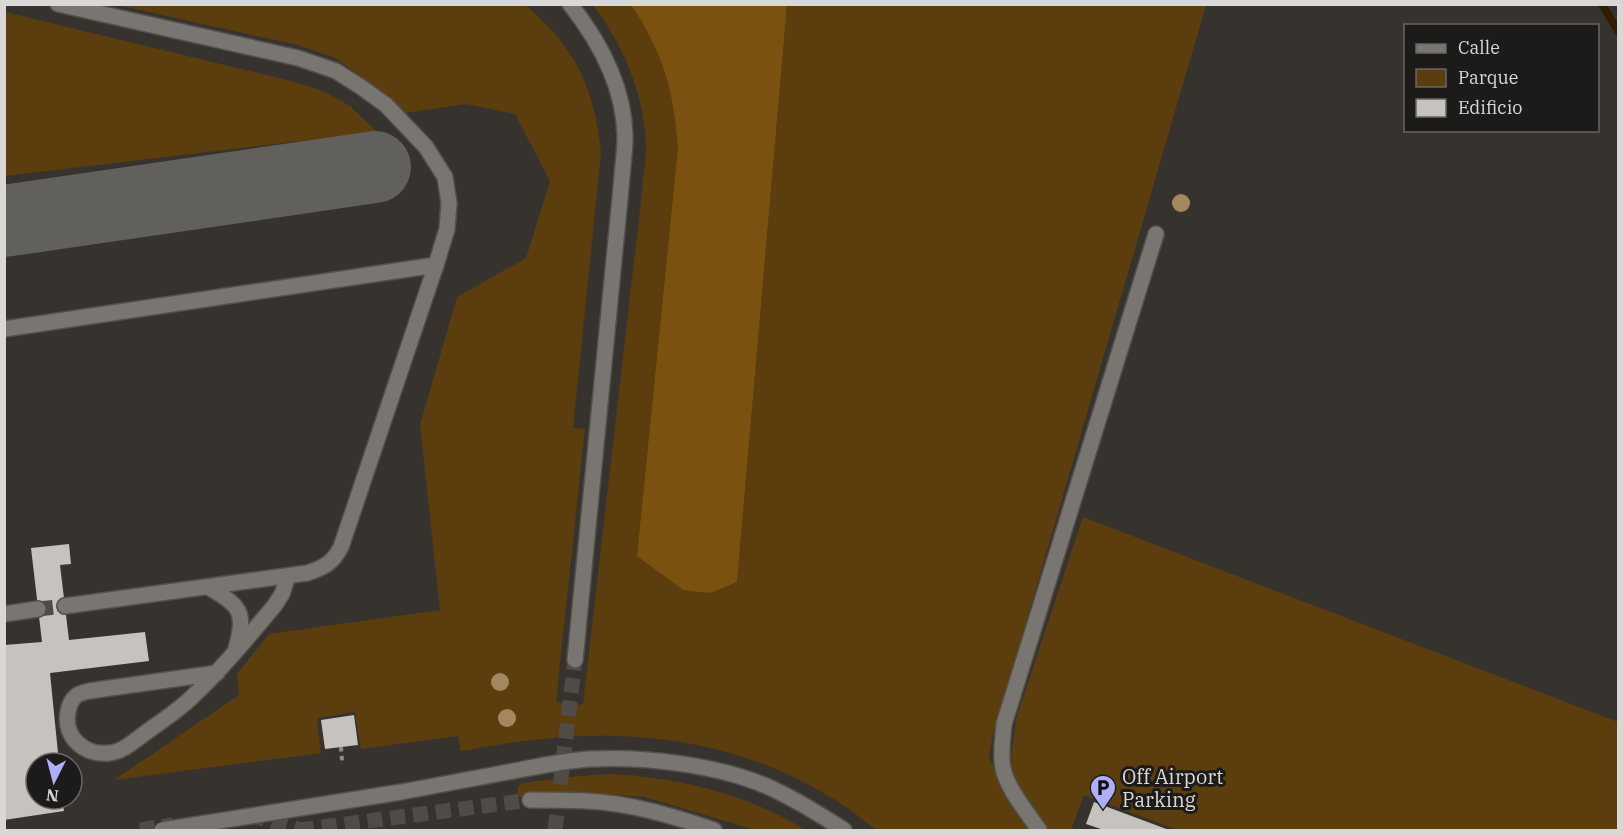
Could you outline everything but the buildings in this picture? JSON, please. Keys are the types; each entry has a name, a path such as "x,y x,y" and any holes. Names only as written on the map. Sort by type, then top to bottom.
{"street":[{"path":"58,4 298,58 336,71 386,105 426,147 445,177 449,203 447,229 436,266 341,547 335,558 324,568 307,573 65,606"},
{"path":"570,4 602,50 615,81 622,109 625,136 575,660"},
{"path":"1039,831 1010,786 1003,768 1004,724 1156,234"},
{"path":"4,329 436,266"},
{"path":"217,672 89,691 77,695 71,702 67,717 71,735 75,742 97,754 119,751 128,746 190,699 217,672 275,605 282,594 288,576"},
{"path":"208,587 230,600 237,609 241,620 241,633 235,652"},
{"path":"4,614 38,609"},
{"path":"162,831 587,759 672,763 727,773 771,788 815,811 844,831"},
{"path":"530,800 588,801 640,808 685,820 714,831"}],"path":[{"path":"341,747 342,761"}],"green space":[{"path":"631,4 655,44 665,70 676,115 710,593 737,581 787,5 1206,5 992,739 989,758 1028,830 876,830 838,802 799,780 758,762 715,749 670,741 625,736 579,736 515,742 461,751 458,736 361,749 355,712 317,718 321,753 114,780 239,695 237,674 269,634 440,610 420,425 457,297 526,258 550,181 515,114 466,104 405,113 368,81 335,58 298,45 118,5 525,5 557,36 569,53 588,89 594,109 601,153 573,428 585,429 556,701 573,705 583,704 646,152 645,127 637,90 614,36 593,5"},
{"path":"5,12 295,82 323,91 350,106 377,132 5,176"},
{"path":"1083,517 1618,722 1618,830 1178,830 1084,795 1072,827 1073,830 1046,830 1019,789 1012,771 1011,758 1016,719"},
{"path":"611,774 662,779 736,797 783,817 805,830 755,830 645,797 577,792 517,797 518,787 522,783"}],"shaded area":[{"path":"631,5 787,5 737,582 710,593 683,590 637,556 678,148 670,90 665,73 651,39"}],"waterway":[{"path":"1602,4 1618,31"}],"taxiway":[{"path":"4,221 375,167"}],"tunnel":[{"path":"38,609 65,606"},
{"path":"555,830 575,660"},
{"path":"299,830 530,800"},
{"path":"250,815 301,830"},
{"path":"140,830 173,825"}],"place":[{"name":"Off Airport Parking","path":"1103,811"}]}
